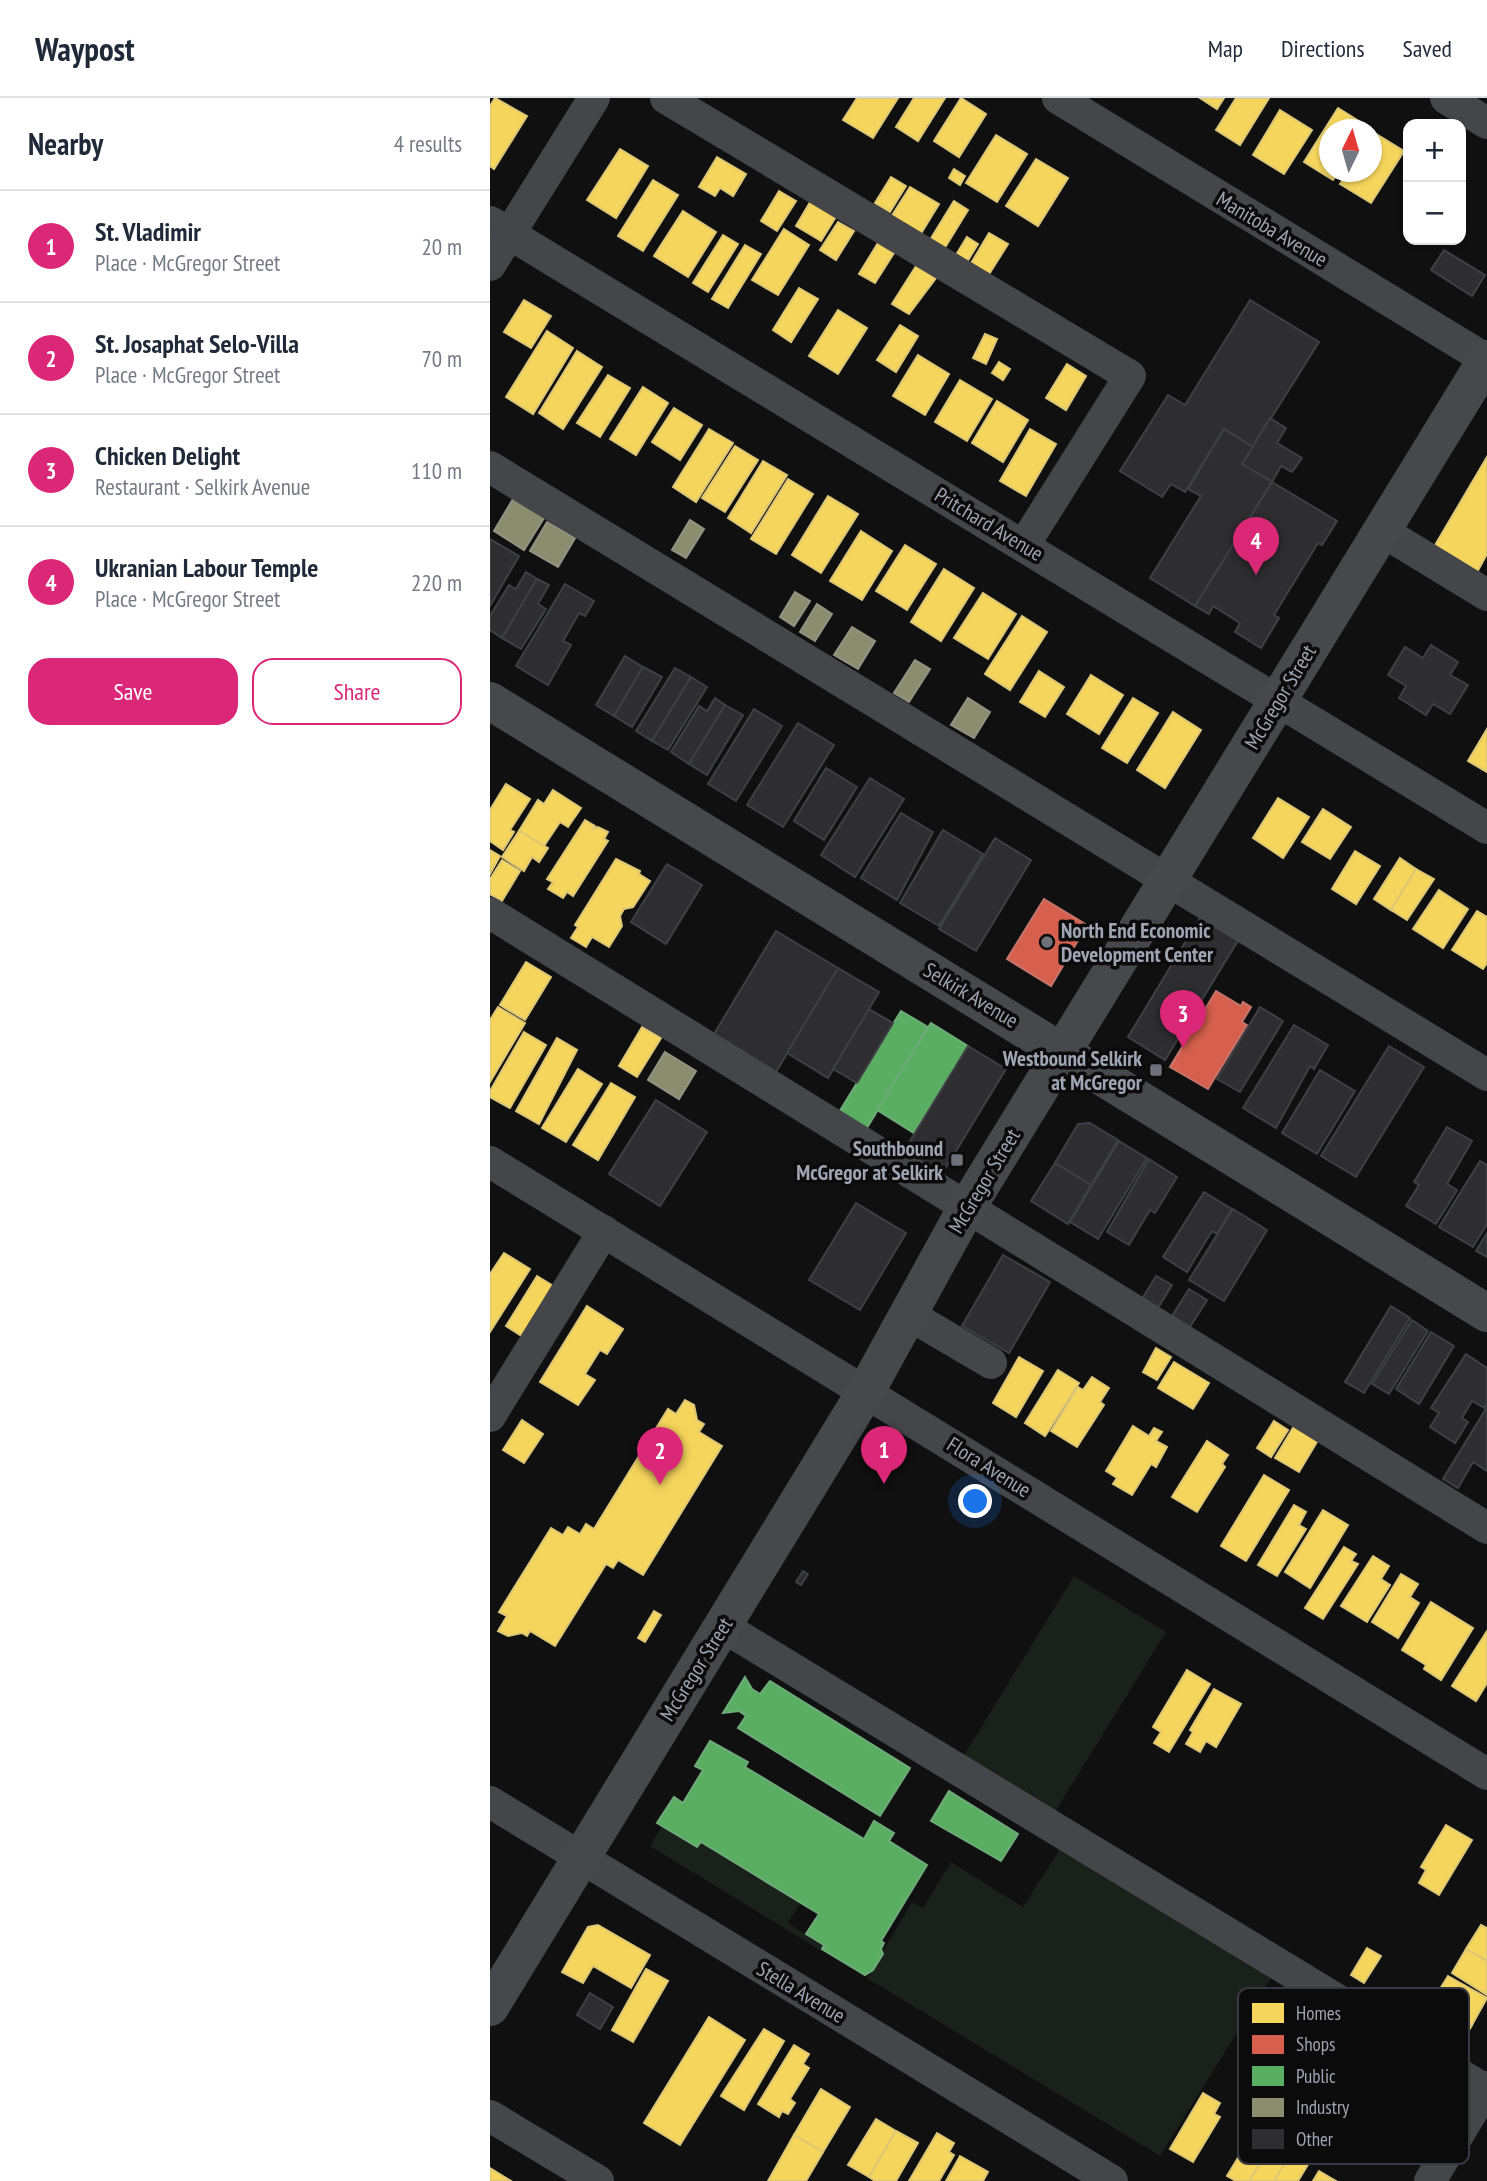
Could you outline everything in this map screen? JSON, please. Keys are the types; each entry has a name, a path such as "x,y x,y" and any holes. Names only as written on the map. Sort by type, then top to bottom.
{"main road":[{"name":"McGregor Street","path":"490,2007 866,1391 906,1313 966,1209 1487,360"},
{"name":"Selkirk Avenue","path":"490,701 1487,1313"}],"street":[{"path":"490,265 499,228 594,98"},
{"path":"666,98 1130,376 1024,545"},
{"name":"Manitoba Avenue","path":"1058,98 1487,360"},
{"path":"1446,98 1487,123"},
{"name":"Pritchard Avenue","path":"499,228 1487,828"},
{"path":"490,467 1487,1075"},
{"path":"1382,531 1487,595"},
{"path":"490,913 1487,1528"},
{"name":"Flora Avenue","path":"490,1162 1487,1774"},
{"path":"490,1416 604,1231"},
{"path":"906,1313 991,1363"},
{"path":"722,1626 1318,1988"},
{"name":"Stella Avenue","path":"490,1802 1112,2181"},
{"path":"1469,2080 1486,2090 1469,2118"},
{"path":"490,2116 598,2181"},
{"path":"1430,2181 1440,2164"}],"shaded area":[{"path":"1074,1576 1166,1632 1053,1815 961,1760"},
{"path":"662,1827 697,1849 701,1843 800,1904 788,1923 823,1945 820,1950 650,1846"},
{"path":"1061,1847 1273,1975 1265,1988 1238,1988 1238,2031 1160,2156 867,1978 912,1902 923,1908 951,1862 1023,1907"}],"building: Homes":[{"path":"495,98 527,116 494,169 490,166 490,106"},
{"path":"857,98 898,98 873,138 843,120"},
{"path":"914,98 945,98 918,141 896,127"},
{"path":"961,98 986,114 959,157 934,141"},
{"path":"1200,98 1224,98 1217,109"},
{"path":"1236,98 1269,98 1240,145 1216,130"},
{"path":"1338,108 1356,119 1331,119"},
{"path":"1280,110 1312,130 1284,174 1253,155"},
{"path":"996,135 1027,154 997,202 966,183"},
{"path":"1319,138 1319,171 1304,162"},
{"path":"1382,138 1403,150 1371,203 1340,184 1382,182"},
{"path":"620,149 648,166 616,218 587,200"},
{"path":"717,157 746,174 733,196 720,188 715,196 699,187"},
{"path":"1036,159 1068,178 1038,226 1006,206"},
{"path":"954,169 965,176 960,185 949,178"},
{"path":"891,177 906,186 890,212 875,203"},
{"path":"653,180 678,195 643,251 618,236"},
{"path":"910,187 939,204 920,235 891,217"},
{"path":"779,191 796,201 777,231 761,221"},
{"path":"812,199 837,215 821,241 796,226"},
{"path":"954,201 968,210 944,249 930,240"},
{"path":"683,211 716,232 688,277 654,256"},
{"path":"838,222 854,231 836,260 820,250"},
{"path":"784,229 809,245 778,295 752,280"},
{"path":"989,233 1008,244 988,276 970,265"},
{"path":"723,235 738,244 708,292 693,283"},
{"path":"967,237 978,244 967,262 956,255"},
{"path":"878,243 894,253 875,283 859,274"},
{"path":"745,245 761,254 728,308 712,299"},
{"path":"916,266 936,278 909,314 892,304"},
{"path":"799,288 818,299 791,342 773,330"},
{"path":"524,300 551,316 531,348 504,332"},
{"path":"838,310 867,328 838,374 809,356"},
{"path":"900,325 918,336 896,372 877,360"},
{"path":"547,331 573,348 533,414 506,397"},
{"path":"985,334 997,339 986,364 973,358"},
{"path":"577,351 602,367 563,429 539,413"},
{"path":"918,355 949,374 925,415 893,396"},
{"path":"999,362 1010,369 1003,380 992,373"},
{"path":"1067,364 1086,376 1066,410 1046,398"},
{"path":"608,375 630,388 600,437 577,423"},
{"path":"960,380 992,399 967,441 935,422"},
{"path":"643,387 668,403 636,455 610,439"},
{"path":"997,401 1028,420 1003,462 972,443"},
{"path":"674,408 702,425 680,460 652,442"},
{"path":"709,429 733,443 696,502 673,487"},
{"path":"1030,429 1056,444 1026,496 1000,481"},
{"path":"735,446 758,460 725,512 702,498"},
{"path":"1487,457 1487,554 1477,572 1434,547"},
{"path":"763,461 787,475 751,533 728,518"},
{"path":"788,479 813,494 776,554 751,539"},
{"path":"828,496 858,514 821,573 792,555"},
{"path":"861,531 892,551 862,600 830,581"},
{"path":"905,545 936,564 907,610 876,591"},
{"path":"944,569 974,588 941,641 911,622"},
{"path":"983,593 1016,614 988,659 954,638"},
{"path":"1022,616 1047,632 1010,690 985,674"},
{"path":"1039,671 1064,687 1045,717 1020,702"},
{"path":"1091,675 1123,695 1099,734 1067,714"},
{"path":"1133,698 1158,713 1127,763 1102,748"},
{"path":"1173,712 1201,730 1165,788 1137,770"},
{"path":"1487,729 1487,772 1468,761"},
{"path":"506,784 530,799 510,830 514,832 503,850 490,841 490,810"},
{"path":"553,790 581,808 568,827 560,822 544,846 519,831 538,800 544,804"},
{"path":"1278,798 1309,817 1283,858 1253,838"},
{"path":"1323,809 1351,827 1330,859 1302,842"},
{"path":"585,820 595,826 593,829 598,827 608,832 604,839 608,841 573,896 567,892 563,898 548,889 553,882 547,879"},
{"path":"519,831 548,848 539,862 532,857 524,871 502,857"},
{"path":"490,850 500,856 490,874"},
{"path":"1355,851 1380,866 1356,904 1332,889"},
{"path":"1400,858 1416,869 1391,910 1374,899"},
{"path":"616,859 640,871 639,874 650,881 633,907 624,909 620,916 622,926 609,947 592,937 586,947 571,938 578,927 575,925"},
{"path":"502,860 520,871 502,901 490,894 490,879"},
{"path":"1416,869 1434,879 1407,920 1391,910"},
{"path":"1439,890 1468,909 1443,948 1413,929"},
{"path":"1477,911 1487,917 1487,963 1483,969 1452,950"},
{"path":"526,962 551,977 525,1020 500,1005"},
{"path":"498,1007 525,1023 490,1082 490,1020"},
{"path":"642,1027 661,1038 637,1077 619,1066"},
{"path":"524,1032 546,1045 510,1108 490,1097 490,1091"},
{"path":"557,1038 577,1050 539,1124 516,1111"},
{"path":"578,1069 602,1084 566,1142 542,1128"},
{"path":"611,1083 635,1097 598,1160 573,1145"},
{"path":"504,1253 530,1269 490,1332 490,1274"},
{"path":"537,1276 560,1290 528,1340 506,1326"},
{"path":"587,1306 623,1329 607,1354 600,1350 585,1374 595,1380 578,1405 540,1382"},
{"path":"1156,1348 1171,1357 1157,1380 1143,1372"},
{"path":"1019,1357 1043,1371 1016,1417 993,1403"},
{"path":"1174,1362 1209,1383 1193,1409 1158,1388"},
{"path":"1058,1370 1079,1383 1045,1436 1025,1423"},
{"path":"1092,1377 1109,1388 1100,1402 1104,1405 1077,1447 1051,1431 1078,1387 1083,1390"},
{"path":"685,1400 694,1405 697,1420 704,1424 699,1432 722,1446 643,1575 618,1560 613,1568 606,1564 555,1646 530,1631 527,1636 522,1633 508,1636 498,1631 507,1616 499,1612 551,1528 563,1535 568,1527 580,1534 586,1524 594,1529 668,1409 676,1414"},
{"path":"522,1420 543,1434 524,1463 503,1450"},
{"path":"1274,1421 1288,1430 1271,1457 1257,1448"},
{"path":"1133,1426 1149,1436 1154,1428 1162,1432 1156,1441 1167,1447 1156,1467 1151,1464 1132,1495 1113,1484 1117,1478 1106,1471"},
{"path":"1294,1426 1318,1440 1299,1472 1275,1458"},
{"path":"1207,1441 1228,1455 1222,1464 1225,1467 1197,1512 1172,1497"},
{"path":"1264,1475 1289,1490 1246,1561 1221,1546"},
{"path":"1294,1505 1306,1512 1299,1525 1306,1529 1277,1576 1258,1565"},
{"path":"1323,1510 1348,1525 1310,1588 1285,1572"},
{"path":"1344,1547 1356,1554 1351,1561 1358,1564 1323,1619 1305,1608"},
{"path":"1373,1556 1389,1566 1381,1579 1390,1585 1367,1622 1341,1606"},
{"path":"1401,1574 1418,1584 1410,1597 1419,1603 1398,1638 1372,1622"},
{"path":"1431,1602 1473,1628 1441,1680 1424,1669 1426,1665 1402,1650"},
{"path":"654,1611 661,1615 645,1642 638,1638"},
{"path":"1487,1631 1487,1683 1476,1701 1452,1686"},
{"path":"1187,1670 1210,1684 1169,1752 1154,1743 1161,1732 1153,1727"},
{"path":"1214,1689 1241,1704 1216,1747 1206,1741 1200,1752 1186,1744 1193,1732 1190,1730"},
{"path":"1446,1825 1472,1840 1439,1895 1419,1883 1426,1870 1421,1867"},
{"path":"598,1925 650,1955 631,1988 593,1966 583,1983 562,1972 588,1927"},
{"path":"1481,1925 1487,1928 1487,1961 1466,1949"},
{"path":"1367,1948 1381,1956 1364,1983 1351,1975"},
{"path":"1466,1949 1487,1961 1487,1995 1452,1973"},
{"path":"646,1969 668,1981 633,2042 612,2030"},
{"path":"1448,1976 1487,1998 1472,2025 1469,2023 1469,1988 1441,1988"},
{"path":"709,2017 745,2040 680,2145 644,2123"},
{"path":"764,2029 784,2041 744,2110 721,2096"},
{"path":"794,2045 809,2054 803,2064 809,2068 790,2099 795,2103 788,2114 782,2111 779,2117 758,2104"},
{"path":"821,2089 850,2107 823,2152 794,2135"},
{"path":"1203,2093 1220,2103 1214,2114 1220,2117 1193,2162 1170,2149"},
{"path":"876,2119 896,2131 869,2177 848,2165"},
{"path":"896,2131 918,2143 896,2181 875,2181 869,2177"},
{"path":"937,2133 954,2143 949,2152 954,2155 939,2181 909,2181"},
{"path":"794,2135 823,2152 806,2181 768,2181"},
{"path":"960,2156 988,2172 983,2181 946,2181"},
{"path":"1238,2158 1238,2164 1260,2164 1249,2181 1236,2181 1227,2176"},
{"path":"1260,2164 1285,2164 1274,2181 1249,2181"},
{"path":"1285,2164 1308,2164 1298,2181 1274,2181"},
{"path":"490,2168 511,2181 490,2181"},
{"path":"1319,2171 1336,2181 1313,2181"}],"building: Shops":[{"name":"North End Economic Development Center","path":"1044,899 1087,925 1051,986 1007,959"},
{"path":"1216,991 1241,1006 1243,1002 1251,1007 1242,1022 1247,1025 1208,1089 1170,1067"}],"building: Public":[{"path":"901,1011 928,1027 865,1131 838,1114"},
{"path":"931,1023 968,1046 914,1133 877,1110"},
{"path":"745,1677 752,1689 760,1694 770,1681 910,1768 880,1816 738,1728 746,1716 739,1711 723,1713"},
{"path":"710,1741 748,1762 745,1767 864,1839 874,1821 894,1833 889,1841 927,1865 881,1941 884,1943 881,1949 883,1954 873,1970 865,1975 822,1949 824,1945 806,1934 819,1914 701,1842 697,1847 657,1823 674,1797 683,1803 703,1770 695,1766"},
{"path":"949,1791 1018,1834 1001,1861 931,1821"}],"building: Industry":[{"path":"513,499 544,518 524,550 494,531"},
{"path":"690,520 704,529 686,558 672,550"},
{"path":"547,522 575,538 558,567 530,551"},
{"path":"795,592 810,601 794,626 780,617"},
{"path":"817,604 832,614 815,641 800,632"},
{"path":"852,627 875,641 858,669 834,655"},
{"path":"915,660 930,669 909,702 894,693"},
{"path":"968,698 990,712 974,738 951,725"},
{"path":"665,1052 696,1071 679,1099 648,1080"}],"building: Other":[{"path":"1444,250 1485,275 1472,296 1431,270"},
{"path":"1250,300 1319,342 1253,447 1224,429 1185,492 1171,484 1162,497 1120,471 1168,395 1185,405"},
{"path":"1270,418 1286,428 1277,443 1302,458 1292,472 1281,466 1272,482 1242,464"},
{"path":"1224,429 1253,447 1242,464 1272,482 1195,606 1150,578 1201,496 1188,489"},
{"path":"1272,482 1337,521 1322,545 1318,543 1274,615 1279,618 1261,648 1235,632 1240,623 1213,606 1209,614 1195,606"},
{"path":"490,539 519,556 490,606"},
{"path":"526,572 537,579 502,638 490,630 490,616 509,585 516,589"},
{"path":"537,579 549,585 538,604 546,609 521,649 502,638"},
{"path":"565,584 594,601 585,616 579,613 563,641 571,645 548,685 516,666"},
{"path":"1431,645 1458,662 1450,675 1468,685 1450,714 1433,704 1426,715 1399,698 1406,686 1388,675 1405,647 1423,658"},
{"path":"625,656 643,667 614,716 596,705"},
{"path":"643,667 662,677 632,727 614,716"},
{"path":"675,668 691,677 652,741 636,731"},
{"path":"691,677 707,687 668,750 652,741"},
{"path":"715,698 725,705 689,764 671,752 699,706 707,711"},
{"path":"725,705 743,715 707,775 689,764"},
{"path":"754,709 782,726 736,801 708,784"},
{"path":"798,723 834,745 783,827 747,805"},
{"path":"826,768 857,787 824,840 794,821"},
{"path":"870,778 904,799 855,877 821,855"},
{"path":"901,813 933,832 897,900 861,878"},
{"path":"943,830 983,854 939,926 900,903"},
{"path":"995,838 1031,860 976,951 939,929"},
{"path":"667,864 702,885 666,944 631,922"},
{"path":"1201,916 1239,939 1165,1060 1128,1037"},
{"path":"776,931 838,968 773,1077 711,1039"},
{"path":"838,968 879,992 828,1078 787,1053"},
{"path":"1260,1007 1283,1021 1240,1092 1217,1079"},
{"path":"869,1009 893,1023 857,1083 833,1069"},
{"path":"1294,1025 1328,1045 1314,1069 1310,1066 1276,1128 1243,1108"},
{"path":"968,1046 1006,1069 942,1174 904,1151"},
{"path":"1389,1046 1424,1067 1356,1177 1321,1156"},
{"path":"1320,1070 1355,1091 1317,1154 1282,1133"},
{"path":"656,1100 707,1132 660,1206 609,1174"},
{"path":"1090,1123 1118,1140 1091,1185 1055,1163 1078,1124"},
{"path":"1447,1127 1472,1141 1447,1184 1457,1190 1436,1224 1406,1206 1419,1185 1414,1182"},
{"path":"1119,1141 1147,1158 1098,1239 1070,1222"},
{"path":"1149,1159 1177,1177 1155,1213 1150,1210 1129,1245 1107,1232"},
{"path":"1480,1161 1487,1165 1487,1224 1473,1247 1439,1227"},
{"path":"1055,1163 1091,1185 1068,1224 1031,1201"},
{"path":"1204,1192 1232,1209 1217,1234 1212,1231 1187,1272 1163,1257"},
{"path":"856,1203 906,1233 860,1310 809,1280"},
{"path":"1233,1209 1267,1230 1224,1301 1189,1280"},
{"path":"1487,1233 1487,1257 1476,1251"},
{"path":"1003,1255 1050,1282 1009,1353 962,1326"},
{"path":"1156,1276 1172,1285 1158,1308 1142,1299"},
{"path":"1189,1289 1207,1300 1190,1327 1172,1316"},
{"path":"1391,1306 1410,1318 1364,1393 1345,1382"},
{"path":"1412,1320 1428,1331 1389,1394 1372,1384"},
{"path":"1431,1332 1454,1346 1419,1404 1396,1389"},
{"path":"1466,1354 1487,1368 1487,1403 1484,1408 1472,1401 1462,1418 1468,1422 1455,1443 1430,1427 1439,1413 1431,1408"},
{"path":"1487,1407 1487,1471 1473,1462 1458,1488 1443,1479"},
{"path":"803,1571 808,1574 801,1585 796,1582"},
{"path":"590,1993 613,2007 600,2029 577,2015"}],"place":[{"name":"Ukranian Labour Temple","path":"1256,575"},
{"name":"North End Economic Development Center","path":"1047,942"},
{"name":"Chicken Delight","path":"1183,1048"},
{"name":"Westbound Selkirk at McGregor","path":"1156,1070"},
{"name":"Southbound McGregor at Selkirk","path":"957,1160"},
{"name":"St. Vladimir","path":"884,1484"},
{"name":"St. Josaphat Selo-Villa","path":"660,1485"}]}
